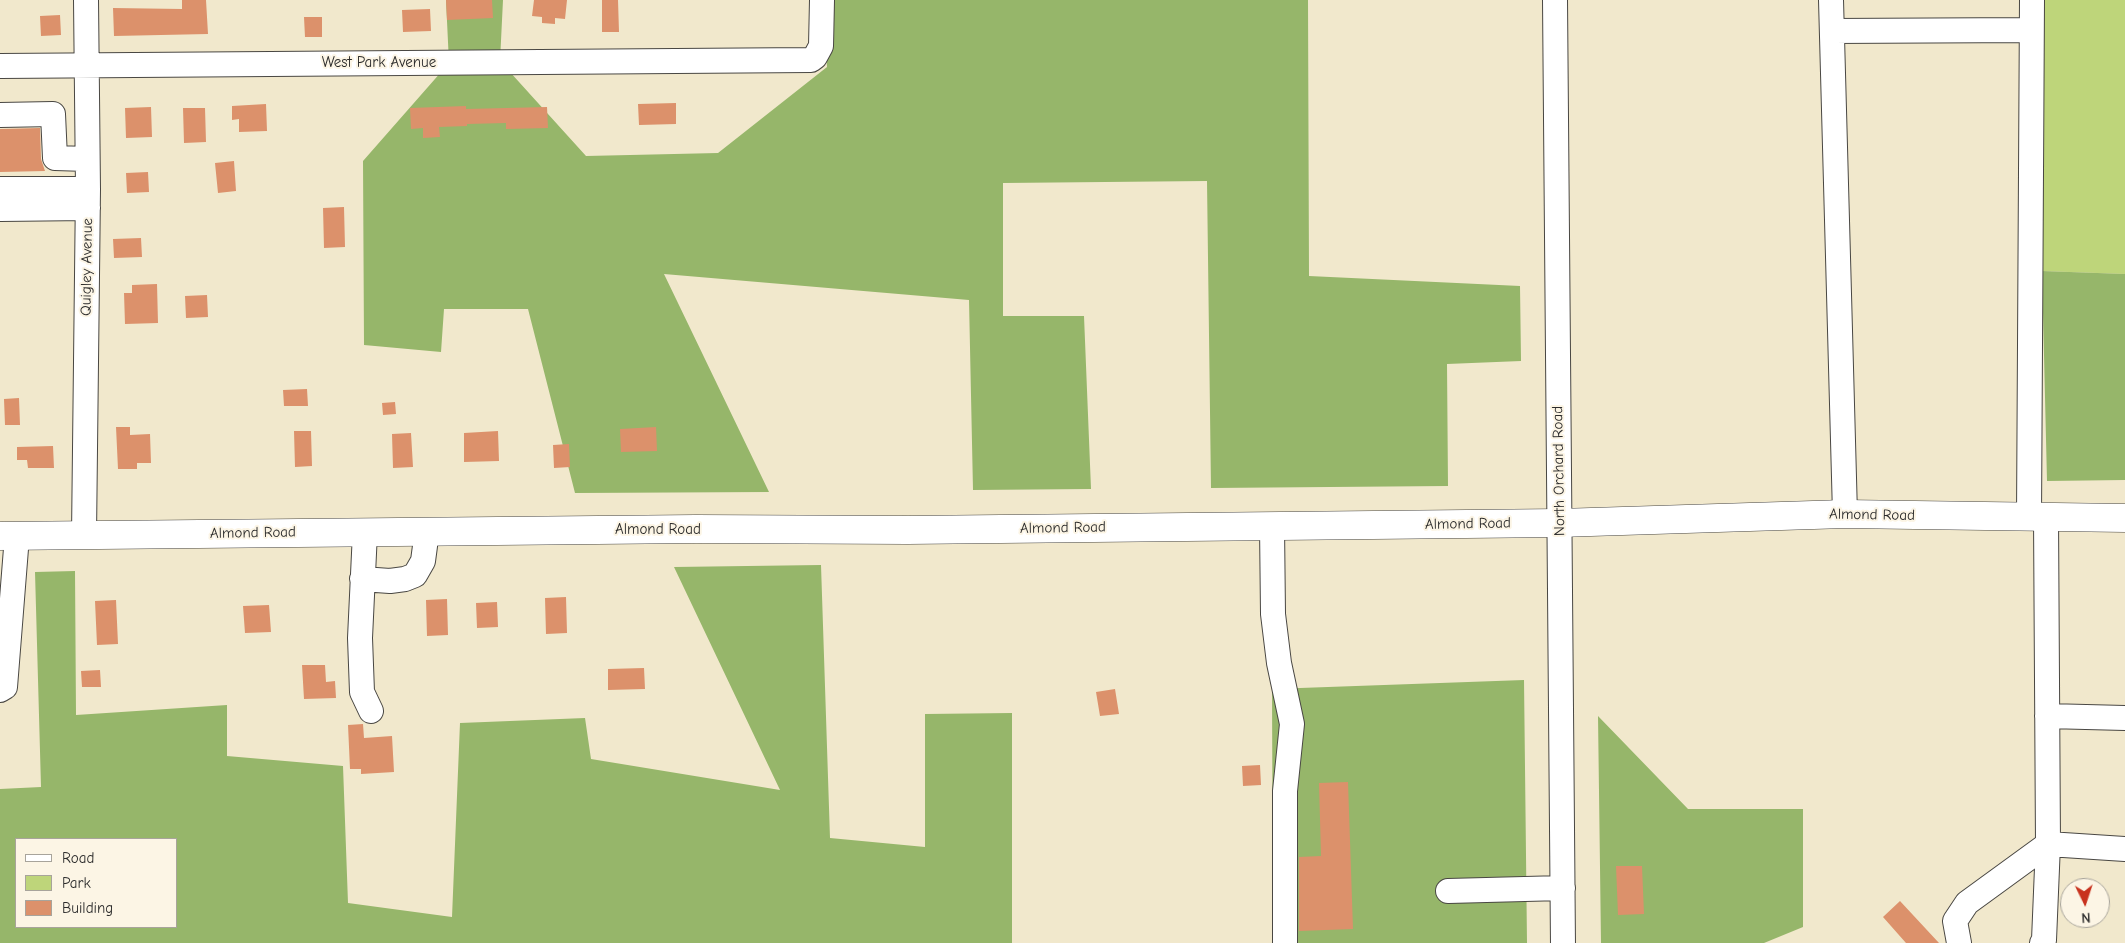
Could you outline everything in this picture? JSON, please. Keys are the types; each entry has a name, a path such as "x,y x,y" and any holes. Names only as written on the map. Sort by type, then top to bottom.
{"main road":[{"name":"Almond Road","path":"8,536 427,531 918,530 1559,523 1845,514 2125,518"}],"street":[{"name":"Quigley Avenue","path":"84,535 88,198 86,0"},
{"name":"West Park Avenue","path":"0,66 811,60 815,57 821,46 822,0"},
{"name":"North Orchard Road","path":"1554,0 1563,943"},
{"path":"1831,0 1845,514"},
{"path":"2032,0 2038,517 2047,716 2048,844 2044,942"},
{"path":"1832,31 2031,30"},
{"path":"0,115 53,114 55,158 87,159"},
{"path":"0,189 88,198"},
{"path":"0,209 88,198"},
{"path":"1272,526 1273,614 1279,663 1292,724 1285,791 1285,943"},
{"path":"362,579 390,581 405,579 415,575 423,561 427,531"},
{"path":"365,532 360,638 362,692 371,711"},
{"path":"0,690 5,687 8,536"},
{"path":"2047,716 2125,718"},
{"path":"1959,943 1955,922 1966,903 2048,844 2125,849"},
{"path":"1448,891 1563,888"}],"green space":[{"path":"446,0 503,0 500,61 586,156 718,153 827,67 824,0 1308,0 1309,276 1520,286 1521,361 1447,364 1448,486 1211,488 1207,181 1003,183 1003,316 1084,316 1091,489 973,490 969,300 664,274 769,492 575,493 528,309 444,309 441,352 364,345 363,161 449,63"},
{"path":"2040,0 2125,0 2125,274 2042,271"},
{"path":"2042,271 2125,274 2125,480 2047,481"},
{"path":"821,565 830,838 925,847 925,714 1012,713 1012,943 0,943 0,789 41,787 35,572 75,571 76,715 227,705 227,756 343,766 348,903 452,917 460,723 585,718 591,759 780,790 674,567"},
{"path":"1524,680 1527,943 1273,943 1272,689"},
{"path":"1598,716 1688,809 1803,809 1803,927 1764,943 1601,943"}],"building":[{"path":"182,0 206,0 208,34 114,36 113,8 182,9"},
{"path":"446,0 492,0 493,18 447,20"},
{"path":"534,0 567,0 565,19 555,18 555,24 542,23 542,17 532,16"},
{"path":"602,0 618,0 619,32 602,32"},
{"path":"430,9 431,31 403,32 402,10"},
{"path":"60,15 61,35 41,36 40,16"},
{"path":"304,17 322,17 322,37 305,37"},
{"path":"676,103 676,124 639,125 638,104"},
{"path":"266,104 267,131 239,132 239,119 232,120 232,106"},
{"path":"466,106 466,109 547,107 548,128 506,129 506,123 467,124 467,126 439,127 440,137 423,138 423,128 411,129 410,108"},
{"path":"151,107 152,137 126,138 125,108"},
{"path":"183,108 205,108 206,142 184,143"},
{"path":"40,128 41,159 45,171 0,172 0,129"},
{"path":"234,161 236,191 218,193 215,163"},
{"path":"148,172 149,192 127,193 126,173"},
{"path":"344,207 345,247 324,248 323,208"},
{"path":"141,238 142,257 114,258 113,239"},
{"path":"157,284 158,323 125,324 124,293 132,293 132,285"},
{"path":"207,295 208,317 186,318 185,296"},
{"path":"307,389 308,406 284,406 283,390"},
{"path":"19,398 20,425 5,425 4,399"},
{"path":"395,402 396,414 383,415 382,403"},
{"path":"116,427 130,427 130,435 150,434 151,463 137,463 137,469 118,469"},
{"path":"656,427 657,451 621,452 620,429"},
{"path":"294,431 311,431 312,466 295,467"},
{"path":"498,431 499,461 464,462 464,433"},
{"path":"411,433 413,467 393,468 392,434"},
{"path":"569,444 570,467 554,468 553,445"},
{"path":"53,446 54,468 28,468 27,460 17,460 17,447"},
{"path":"566,597 567,633 546,634 545,598"},
{"path":"447,599 448,635 427,636 426,600"},
{"path":"116,600 118,644 97,645 95,601"},
{"path":"497,602 498,627 477,628 476,603"},
{"path":"269,605 271,632 245,633 243,606"},
{"path":"302,665 325,665 326,682 335,681 336,698 304,699"},
{"path":"644,668 645,689 608,690 608,669"},
{"path":"100,670 101,687 82,687 81,671"},
{"path":"1115,689 1119,714 1100,716 1096,692"},
{"path":"363,724 364,738 392,736 394,772 361,774 361,769 350,769 348,725"},
{"path":"1260,765 1261,785 1243,786 1242,766"},
{"path":"1348,782 1353,929 1299,931 1299,857 1321,856 1319,783"},
{"path":"1616,866 1642,866 1644,914 1618,915"},
{"path":"1900,901 1939,943 1906,943 1883,917"}]}
